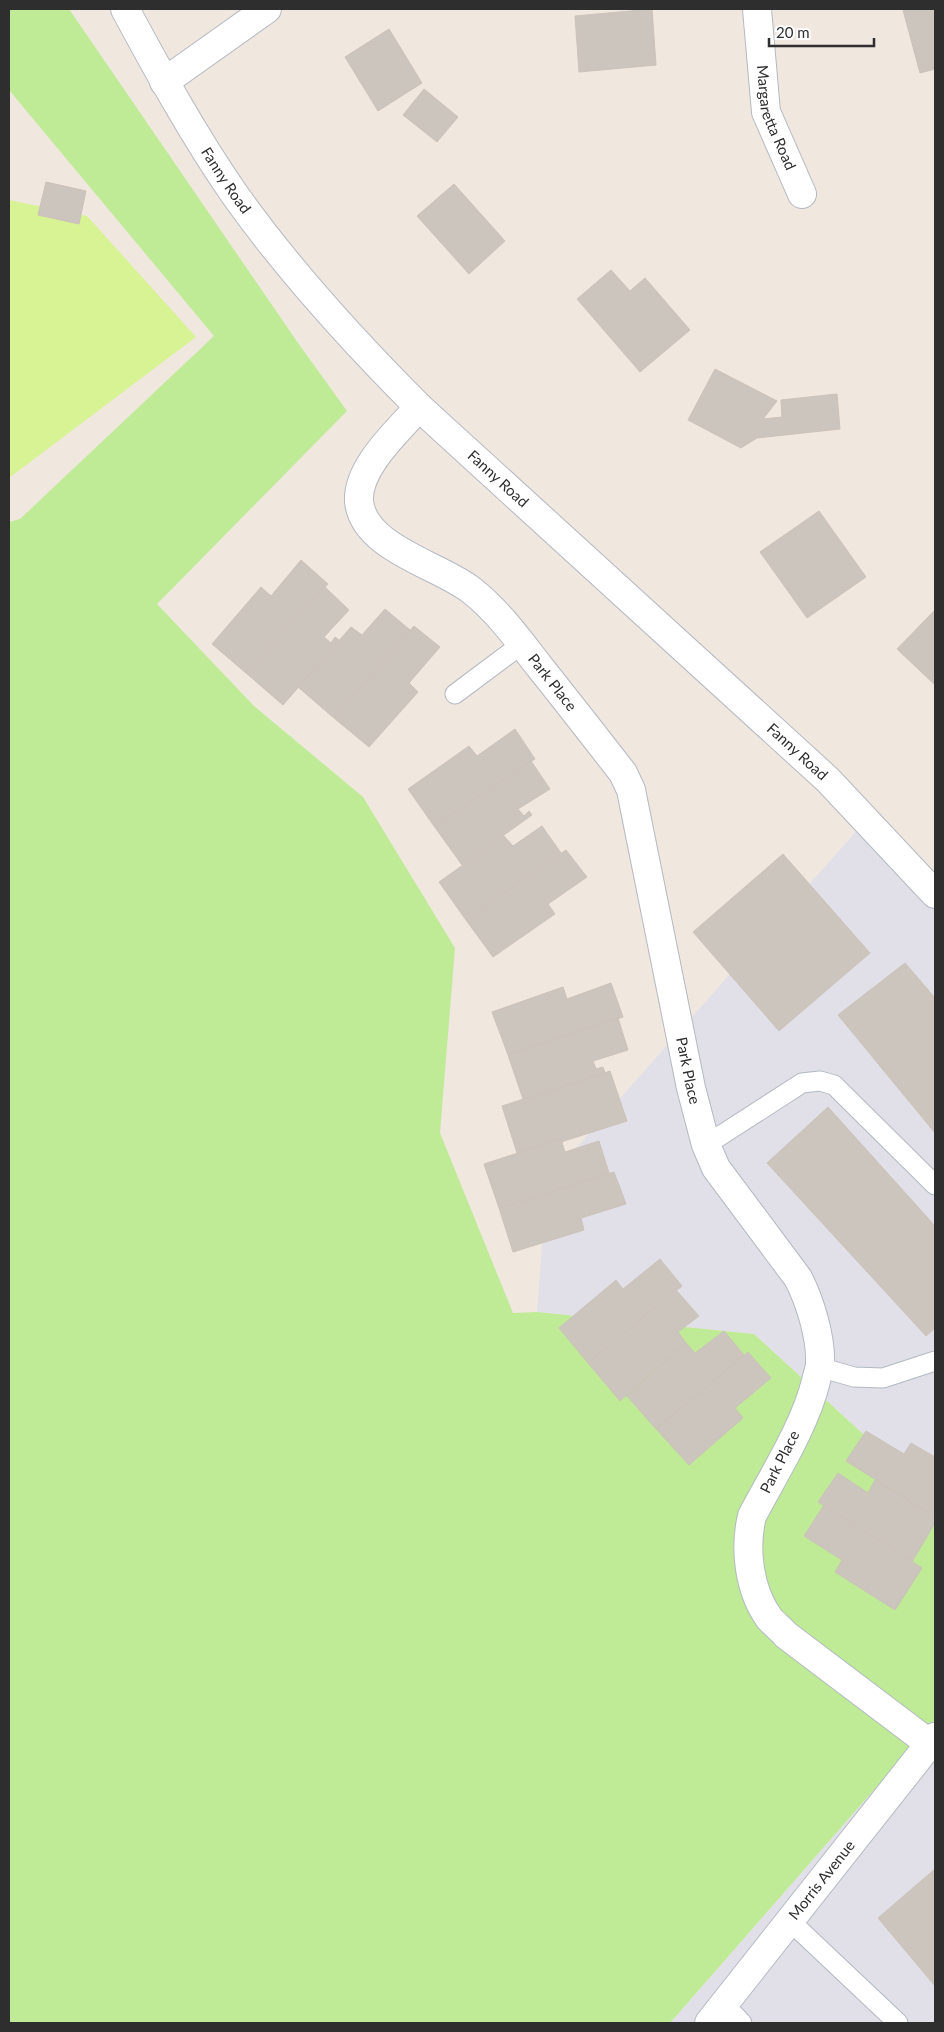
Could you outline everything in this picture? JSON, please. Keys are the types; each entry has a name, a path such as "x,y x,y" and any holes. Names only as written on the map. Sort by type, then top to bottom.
{"street":[{"name":"Fanny Road","path":"125,9 164,82 235,195 308,290 419,407 828,780 935,894"},
{"path":"164,82 267,9"},
{"name":"Margaretta Road","path":"756,9 766,112 802,194"},
{"name":"Park Place","path":"419,407 373,460 360,492 359,501 363,516 374,531 393,546 470,588 497,612 623,773 631,790 691,1088 706,1145 716,1168 798,1278 808,1297 815,1324 819,1367 813,1392 803,1417 752,1516 748,1533 748,1550 758,1598 770,1618 786,1635 932,1740"},
{"name":"Morris Avenue","path":"716,2014 932,1740"}],"lane":[{"path":"455,694 522,644"},
{"path":"706,1145 802,1083 820,1081 834,1085 935,1185"},
{"path":"819,1367 854,1377 883,1378 932,1364 935,1361"},
{"path":"790,1921 898,2023"},
{"path":"716,2014 742,2023"}],"shaded area":[{"path":"868,818 935,892 935,1500 754,1334 537,1312 547,1181"},
{"path":"935,1720 935,2023 670,2023"}],"green space":[{"path":"9,9 69,9 298,343 347,411 157,604 254,706 363,797 455,948 440,1133 513,1313 537,1312 754,1334 935,1500 935,1720 670,2023 9,2023 9,522 20,519 214,336 9,90"},
{"path":"9,200 87,216 196,337 9,478"}],"building":[{"path":"652,9 656,65 579,72 575,16"},
{"path":"935,9 935,69 920,73 903,10"},
{"path":"389,29 422,83 378,111 345,57"},
{"path":"424,89 458,117 437,142 403,115"},
{"path":"46,182 86,191 79,224 38,215"},
{"path":"454,184 505,241 469,274 417,216"},
{"path":"611,270 630,291 645,278 690,330 640,372 577,299"},
{"path":"715,369 777,401 763,419 782,417 781,400 837,394 840,429 757,438 741,448 688,420"},
{"path":"819,511 866,577 807,618 760,552"},
{"path":"301,560 328,584 246,673 212,644 261,587 271,596"},
{"path":"325,587 349,610 324,637 331,643 335,637 339,640 283,705 246,673"},
{"path":"385,609 410,630 334,718 298,687 351,627 362,635"},
{"path":"935,612 935,685 897,649"},
{"path":"414,626 440,647 409,683 418,692 369,747 334,718"},
{"path":"515,729 535,759 434,826 408,789 469,746 477,756"},
{"path":"531,761 550,789 518,809 524,816 529,811 532,815 462,865 434,826"},
{"path":"542,826 561,853 466,920 439,882 504,836 513,846"},
{"path":"566,850 587,877 548,904 555,914 493,957 466,920"},
{"path":"783,854 870,953 779,1031 693,932"},
{"path":"905,963 935,998 935,1133 838,1015"},
{"path":"611,983 623,1017 508,1055 492,1012 563,987 567,999"},
{"path":"618,1018 628,1050 593,1061 596,1069 603,1067 605,1073 523,1099 508,1055"},
{"path":"610,1071 627,1121 561,1142 561,1139 517,1153 502,1106"},
{"path":"828,1107 935,1226 935,1328 926,1336 767,1163"},
{"path":"561,1139 565,1152 599,1141 609,1173 499,1208 484,1164"},
{"path":"614,1172 626,1204 581,1218 584,1230 513,1252 499,1208"},
{"path":"660,1259 682,1286 588,1363 559,1328 616,1280 623,1289"},
{"path":"676,1290 699,1316 678,1332 686,1343 620,1401 588,1363"},
{"path":"724,1331 744,1355 656,1429 627,1396 686,1343 695,1353"},
{"path":"748,1352 771,1378 735,1408 743,1418 689,1465 656,1429"},
{"path":"866,1431 904,1454 911,1443 935,1457 935,1517 846,1461"},
{"path":"838,1473 868,1493 875,1480 935,1517 935,1523 912,1562 818,1502"},
{"path":"824,1505 922,1568 895,1610 835,1572 842,1560 804,1536"},
{"path":"935,1869 935,1986 878,1918"}]}
